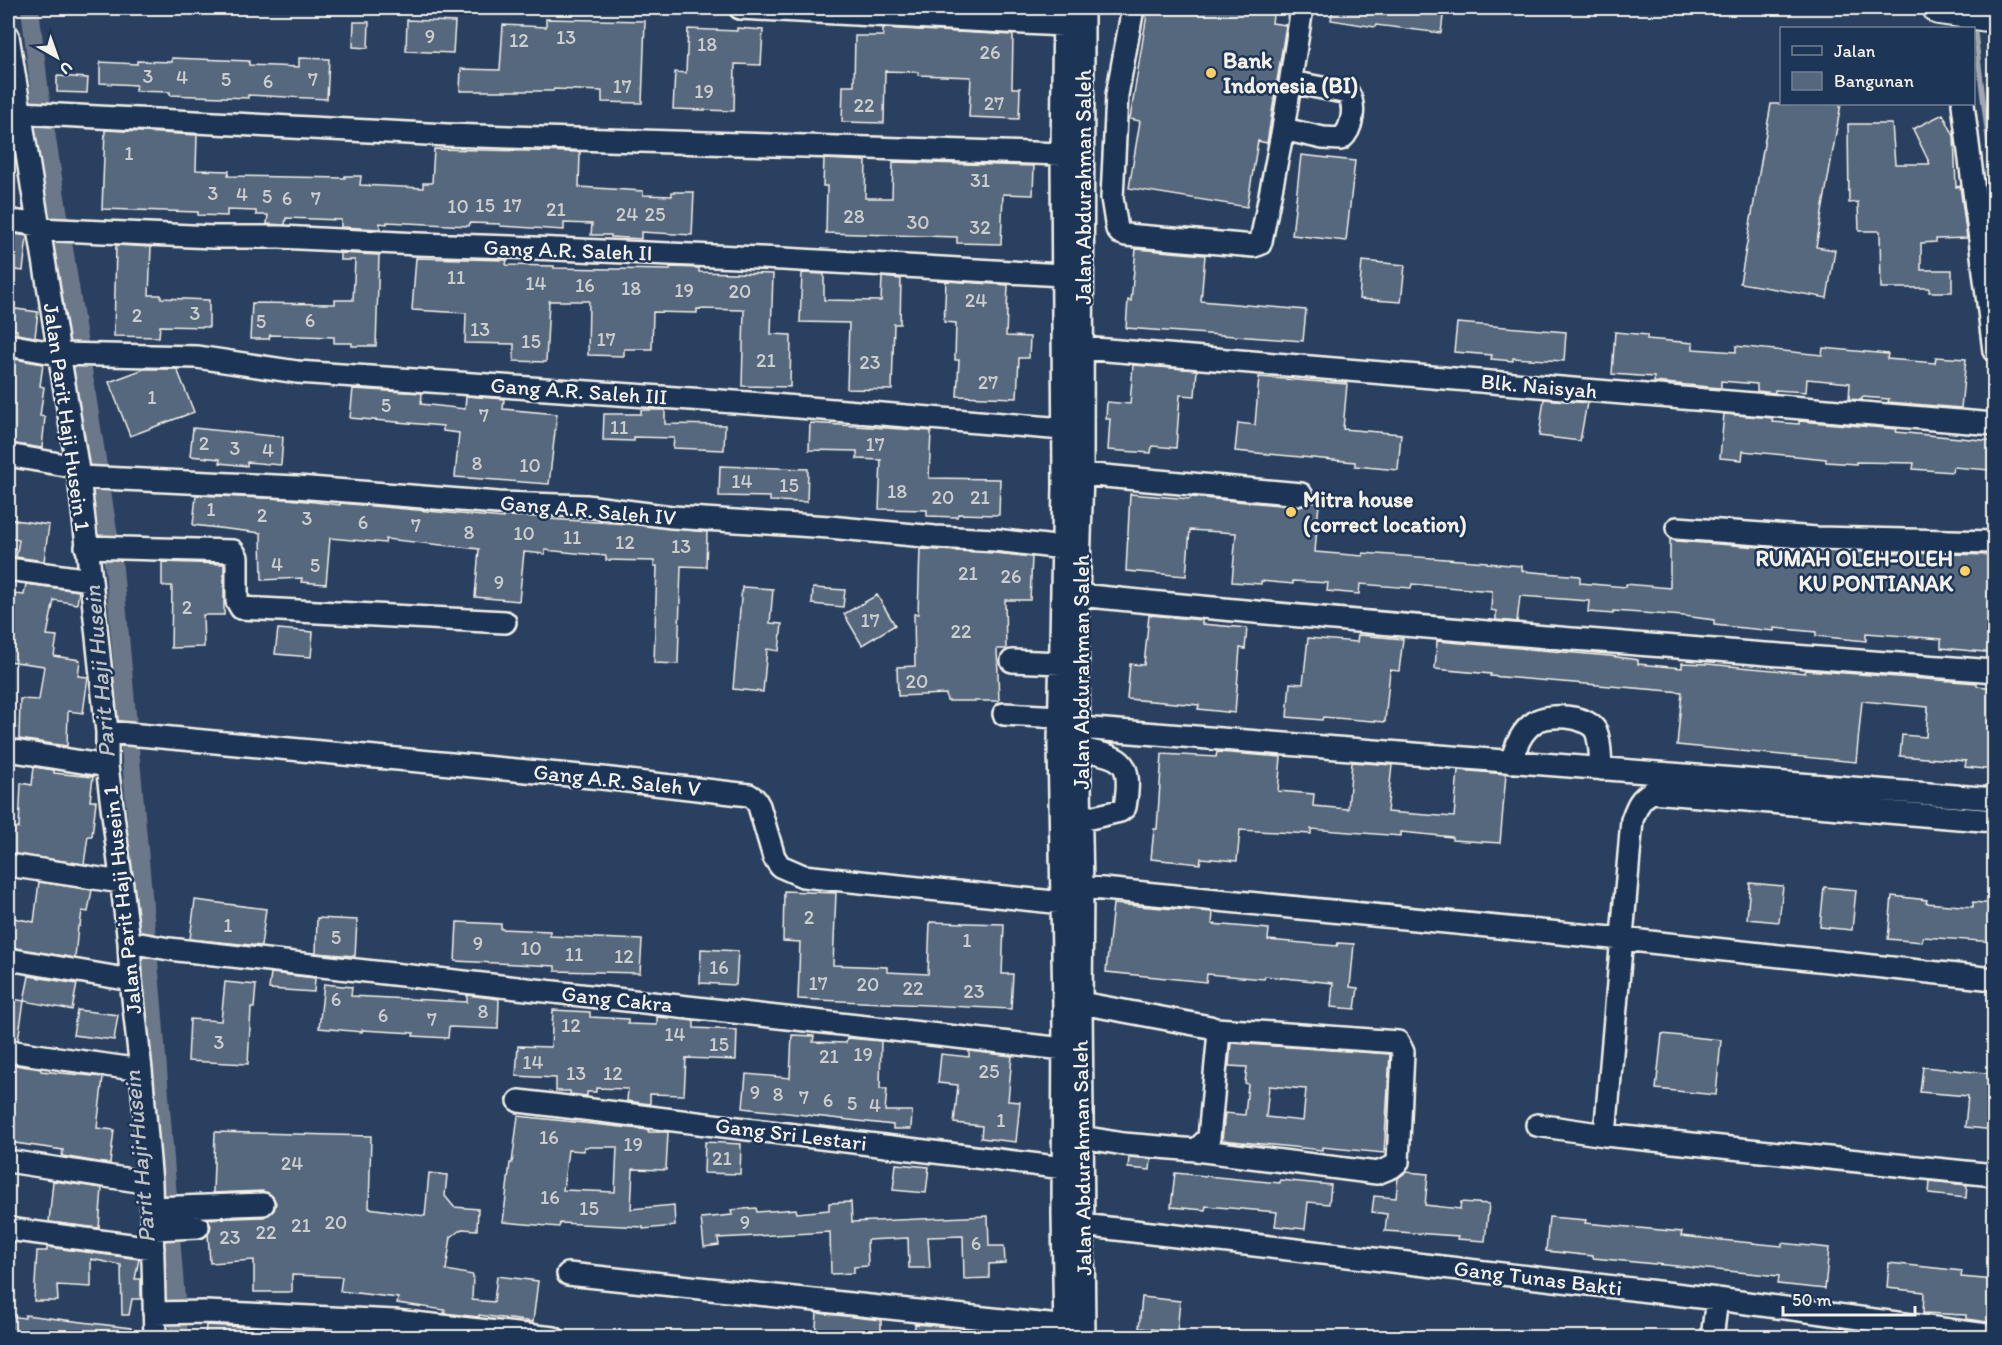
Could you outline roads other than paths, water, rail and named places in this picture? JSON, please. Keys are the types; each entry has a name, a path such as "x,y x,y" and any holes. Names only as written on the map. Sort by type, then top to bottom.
{"street":[{"path":"740,8 1063,16"},
{"name":"Jalan Abdurahman Saleh","path":"1075,1333 1082,1225 1082,887 1080,739 1063,548 1062,275 1072,197 1083,8"},
{"path":"1133,8 1117,95 1112,198 1117,229 1126,235 1254,246 1260,244 1283,129 1302,8"},
{"name":"Jalan Abdurahman Saleh","path":"1063,16 1062,154 1072,197 1083,348 1079,595 1061,663 1060,717 1065,1049 1064,1168 1075,1333"},
{"name":"Jalan Parit Haji Husein 1","path":"8,36 35,113 42,227 65,354 92,548 91,580 114,733 107,766 121,882 136,944 130,980 141,1070 153,1228 165,1312 155,1338"},
{"path":"1283,129 1323,138 1341,139 1346,134 1353,112 1352,99 1348,93 1291,82"},
{"path":"1963,105 1995,351"},
{"path":"35,113 447,135 1062,154"},
{"path":"1072,197 1112,198"},
{"name":"Gang A.R. Saleh II","path":"8,220 42,227 75,230 202,237 280,237 783,259 1062,275"},
{"name":"Gang A.R. Saleh III","path":"8,345 65,354 196,357 297,372 749,403 1063,429"},
{"name":"Blk. Naisyah","path":"1083,348 1995,424"},
{"name":"Gang A.R. Saleh IV","path":"8,455 81,474 114,478 297,487 498,503 586,506 672,517 995,540 1063,548"},
{"path":"1082,474 1301,494"},
{"path":"1677,528 1817,538 1995,542"},
{"path":"92,548 233,551 237,557 237,601 242,608 505,622"},
{"path":"8,569 91,580"},
{"path":"1079,595 1562,639 1995,671"},
{"path":"1012,661 1061,663"},
{"path":"1004,714 1060,717"},
{"path":"1511,762 1516,744 1534,723 1542,719 1572,717 1587,722 1595,729 1599,740 1601,769"},
{"name":"Gang A.R. Saleh V","path":"114,733 602,778 738,793 755,799 774,857 780,866 803,876 1063,903"},
{"path":"1080,739 1511,762 1995,799"},
{"path":"1080,739 1122,762 1128,787 1125,807 1120,811 1081,820"},
{"path":"8,750 107,766"},
{"path":"1605,1135 1632,820 1639,802 1652,792 1995,821"},
{"path":"8,865 121,882"},
{"path":"1082,887 1622,939 1995,979"},
{"name":"Gang Cakra","path":"136,944 1065,1049"},
{"path":"8,959 130,980"},
{"path":"1081,1003 1216,1029 1398,1042 1403,1052 1398,1162 1377,1173 1196,1150 1123,1144 1082,1137"},
{"path":"1196,1150 1209,1138 1219,1032 1216,1029"},
{"path":"8,1051 141,1070"},
{"name":"Gang Sri Lestari","path":"519,1101 1064,1168"},
{"path":"1536,1125 1605,1135 1995,1175"},
{"path":"8,1161 151,1183"},
{"path":"153,1228 263,1204"},
{"name":"Gang Tunas Bakti","path":"1082,1225 1717,1299 1995,1336"},
{"path":"8,1229 198,1227"},
{"path":"568,1274 1075,1333"},
{"path":"1712,1338 1717,1299"},
{"path":"165,1312 395,1321 554,1338"}],"waterway":[{"name":"Parit Haji Husein","path":"30,8 40,94 114,569 153,1006 179,1338"},
{"path":"1975,32 1994,188"}],"place":[{"name":"Bank Indonesia (BI)","path":"1211,73"},
{"name":"Mitra house (correct location)","path":"1291,512"},
{"name":"RUMAH OLEH-OLEH KU PONTIANAK","path":"1965,571"}]}
